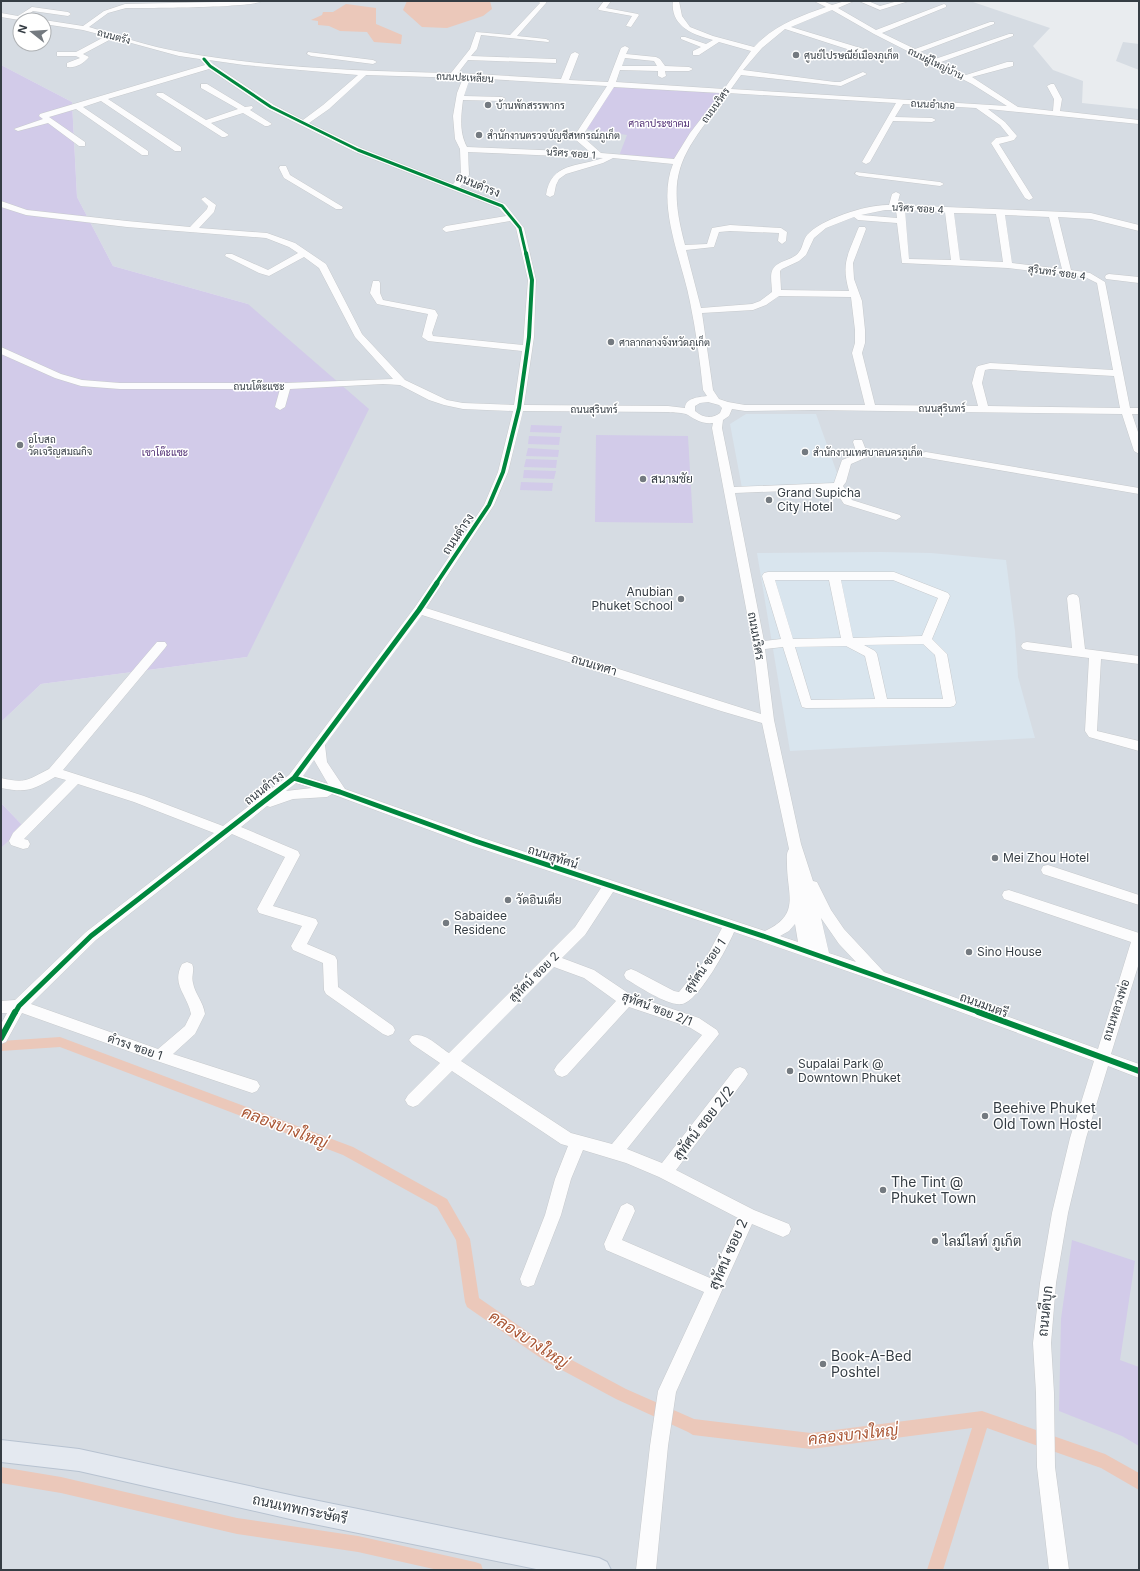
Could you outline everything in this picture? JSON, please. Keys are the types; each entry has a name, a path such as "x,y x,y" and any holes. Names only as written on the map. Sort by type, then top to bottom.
{"main road":[{"name":"ถนนเทพกระษัตรี","path":"1,1450 78,1460 298,1509 599,1570"}],"street":[{"name":"ถนนตรัง","path":"84,28 106,12 125,6 213,2 247,3 259,1"},
{"path":"512,37 544,2 541,1"},
{"path":"608,1 601,9 636,16 629,26"},
{"path":"676,1 675,6 679,16 687,28 720,40 757,50"},
{"path":"817,1 833,8"},
{"name":"ถนนนริศร","path":"708,396 697,312 673,214 672,182 677,162 693,135 726,91 738,72 773,34 785,27 851,1"},
{"path":"862,1 875,8 906,1"},
{"path":"876,33 944,6"},
{"name":"ถนนผู้ใหญ่บ้าน","path":"833,8 876,33 965,77 1016,109"},
{"path":"28,12 32,9 68,14 54,24"},
{"path":"1,15 12,17"},
{"path":"914,52 992,23"},
{"path":"54,24 84,28"},
{"path":"785,27 884,58"},
{"name":"ถนนตรัง","path":"84,28 179,54 204,58"},
{"path":"453,75 468,58 473,49 478,33 546,41"},
{"path":"934,62 998,41 1011,35"},
{"path":"77,54 111,36"},
{"path":"683,38 707,47"},
{"path":"696,53 720,40"},
{"path":"599,155 579,138 579,134 611,85 626,48"},
{"path":"60,54 77,54 85,57 78,63 70,65"},
{"path":"311,54 373,62"},
{"path":"564,82 575,54"},
{"path":"623,56 656,58 662,70 660,87"},
{"name":"ถนนดำรง","path":"1,1038 19,1006 91,936 294,778 419,610 489,506 503,472 519,408 526,348 529,337 532,280 520,228 502,206 358,150 303,123 264,103 210,66 204,58"},
{"name":"ถนนปะเหลียน","path":"204,58 347,72 453,75 726,91"},
{"path":"468,58 554,60"},
{"path":"347,72 358,61"},
{"path":"965,77 1010,64"},
{"path":"82,144 44,116 210,66"},
{"path":"617,68 662,70 689,69"},
{"path":"738,72 835,84 841,84 863,74"},
{"path":"303,123 326,107 364,73"},
{"path":"456,187 465,175 464,149 459,139 457,116 460,98 467,76"},
{"path":"145,86 224,135"},
{"path":"204,86 268,124"},
{"path":"1051,86 1058,99 1056,113"},
{"name":"ถนนอำเภอ","path":"726,91 978,106 1139,122"},
{"path":"102,98 178,149"},
{"path":"460,98 502,99"},
{"path":"866,162 900,102"},
{"path":"205,123 264,103"},
{"path":"77,106 145,153"},
{"path":"978,106 996,118 1013,136 1011,138 999,140 995,143 1029,198"},
{"path":"890,119 932,120"},
{"path":"18,129 49,120"},
{"name":"นริศร ซอย 1","path":"464,149 599,155 677,162"},
{"path":"550,194 552,183 557,175 572,168 599,162 612,156"},
{"path":"283,168 287,176 339,207"},
{"path":"859,174 940,184"},
{"path":"850,216 901,221 896,207 896,194"},
{"path":"193,229 211,210 212,205 205,199"},
{"path":"1,204 26,212 127,224 267,236 292,245 324,266 358,335 402,382"},
{"name":"นริศร ซอย 4","path":"777,292 776,272 779,267 796,259 803,253 810,237 823,226 863,211 896,207 1091,216 1139,228"},
{"path":"949,210 956,263"},
{"path":"1000,212 1008,265"},
{"path":"1053,214 1067,273"},
{"path":"446,230 512,218"},
{"name":"สุรินทร์ ซอย 4","path":"901,221 905,261 1008,265 1087,275 1101,282 1126,411"},
{"path":"682,248 709,246 711,245 716,230 730,228 781,231 783,232 782,241"},
{"path":"862,230 849,263 850,278 857,301 860,330 860,343 857,353 871,408"},
{"path":"229,256 269,273 305,253"},
{"path":"1110,278 1139,280"},
{"path":"376,283 375,294 380,302 432,312 433,315 427,333 427,336 431,338 457,342 526,348"},
{"path":"697,312 752,307 763,303 777,292 854,294"},
{"name":"ถนนโต๊ะแซะ","path":"1,350 58,376 81,383 120,386 286,386 383,381 402,382 420,392 444,402 463,406 519,408"},
{"path":"984,409 977,383 981,368 990,366 1119,373"},
{"path":"280,407 286,386"},
{"path":"690,409 693,402 708,396 726,408 718,424"},
{"name":"ถนนสุรินทร์","path":"519,408 690,409 697,418 718,424"},
{"name":"ถนนสุรินทร์","path":"726,408 1139,411"},
{"path":"1126,411 1139,451"},
{"name":"ถนนนริศร","path":"718,424 729,490 759,645 768,720 794,844 804,871 823,958"},
{"path":"729,490 837,486 841,482 846,462 863,454 858,442"},
{"path":"926,455 1139,491"},
{"path":"837,486 848,502 896,517"},
{"path":"834,575 848,642"},
{"path":"759,645 787,642 926,640 941,654 950,703 806,704 787,642 768,576 894,576 944,596 926,640"},
{"path":"1073,598 1079,653"},
{"name":"ถนนเทศา","path":"419,610 725,708 768,720"},
{"path":"848,642 871,654 882,704"},
{"path":"1,783 15,786 28,786 54,772 161,645"},
{"path":"1027,646 1139,660"},
{"path":"1095,655 1091,731 1093,734 1139,746"},
{"path":"319,745 321,762 340,792"},
{"path":"54,772 139,799 228,830 293,855 264,909 311,923 298,946 330,960 331,990 388,1030"},
{"name":"ถนนสุทัศน์","path":"294,778 340,792 475,842 730,925 823,958"},
{"path":"23,844 16,841 18,837 75,779"},
{"path":"258,806 292,794 311,792 340,792"},
{"name":"ถนนนริศร","path":"794,844 794,874 807,952"},
{"path":"1048,870 1139,900"},
{"path":"804,871 828,918 856,954 880,977"},
{"name":"สุทัศน์ ซอย 2","path":"413,1100 580,931 610,886"},
{"path":"1009,895 1138,943"},
{"path":"766,937 785,928 794,913 798,898"},
{"name":"สุทัศน์ ซอย 1","path":"631,975 672,997 682,998 718,950 730,925"},
{"name":"ถนนหลวงพ่อ","path":"1101,1058 1138,943"},
{"name":"ถนนมนตรี","path":"823,958 880,977 1139,1072"},
{"name":"สุทัศน์ ซอย 2/1","path":"552,960 589,974 626,1000 694,1022 712,1034 615,1152"},
{"path":"160,1056 190,1030 198,1014 194,999 185,987 187,968"},
{"path":"562,1070 626,1000"},
{"path":"1,1007 19,1006"},
{"name":"ดำรง ซอย 1","path":"19,1006 160,1056 252,1086"},
{"path":"416,1040 450,1062"},
{"name":"ถนนดีบุก","path":"1059,1570 1046,1455 1042,1343 1048,1283 1058,1224 1079,1132 1101,1058"},
{"name":"สุทัศน์ ซอย 2","path":"450,1062 567,1139 628,1156 665,1172 748,1215 667,1390 659,1446 646,1570"},
{"name":"สุทัศน์ ซอย 2/2","path":"665,1172 740,1074"},
{"path":"528,1279 553,1216 563,1179 578,1142"},
{"path":"628,1211 612,1244 713,1288"},
{"path":"748,1215 783,1229"}],"shaded area":[{"path":"1,1 970,1 1050,28 1033,46 1053,70 1083,81 1082,103 1139,109 1139,1570 1,1570 1,848 24,827 1,803 1,722 41,684 247,657 248,304 113,266 77,197 72,102 1,65"},
{"path":"407,1 490,1 492,9 483,16 447,28 422,27 403,10"},
{"path":"346,4 376,8 376,24 402,35 401,44 374,42 367,32 340,31 329,26 318,25 318,21 311,20 322,15 323,12 333,12"},
{"path":"1123,42 1139,44 1139,70 1116,61"},
{"path":"746,414 816,414 837,473 835,482 821,485 742,488 730,424"},
{"path":"757,553 931,553 1006,560 1015,631 1018,677 1035,738 790,751"}],"green space":[{"name":"เขาโต๊ะแซะ","path":"1,65 72,102 77,197 113,266 248,304 369,409 247,657 41,684 1,722"},
{"name":"ศาลาประชาคม","path":"613,87 721,93 673,161 619,156 627,135 585,129"},
{"path":"531,425 562,426 561,433 530,432"},
{"name":"สนามชัย","path":"596,435 688,436 693,523 595,522"},
{"path":"529,436 560,437 559,445 528,444"},
{"path":"528,448 559,450 558,457 526,456"},
{"path":"526,459 557,460 556,468 524,467"},
{"path":"524,470 556,471 554,479 523,478"},
{"path":"521,482 553,483 552,491 520,490"},
{"path":"1,803 24,827 1,848"},
{"path":"1072,1240 1135,1261 1120,1360 1139,1367 1139,1446 1122,1436 1059,1411 1061,1319"}],"waterway":[{"name":"คลองบางใหญ่","path":"1,1046 60,1042 348,1151 442,1203 463,1239 472,1302 550,1356 621,1394 693,1427 811,1441 982,1419"},
{"path":"935,1570 982,1419"},
{"name":"คลองบางใหญ่","path":"982,1419 1105,1462 1139,1482"},
{"path":"1,1475 61,1485 237,1526 358,1544 475,1570"}],"cycle path":[{"path":"1,1038 19,1006 91,936 294,778 419,610 489,505 503,472 519,408 529,337 532,280 520,228 502,206 358,150 271,107 210,66 204,59"},
{"path":"294,778 340,792 475,841 766,937 881,977 1139,1071"}],"place":[{"name":"ศูนย์ไปรษณีย์เมืองภูเก็ต","path":"796,55"},
{"name":"บ้านพักสรรพากร","path":"488,105"},
{"name":"สำนักงานตรวจบัญชีสหกรณ์ภูเก็ต","path":"479,135"},
{"name":"ศาลากลางจังหวัดภูเก็ต","path":"611,342"},
{"name":"อุโบสถ วัดเจริญสมณกิจ","path":"20,445"},
{"name":"สำนักงานเทศบาลนครภูเก็ต","path":"805,452"},
{"name":"สนามชัย","path":"643,479"},
{"name":"Grand Supicha City Hotel","path":"769,500"},
{"name":"Anubian Phuket School","path":"681,599"},
{"name":"Mei Zhou Hotel","path":"995,858"},
{"name":"วัดอินเดีย","path":"508,900"},
{"name":"Sabaidee Residenc","path":"446,923"},
{"name":"Sino House","path":"969,952"},
{"name":"Supalai Park @ Downtown Phuket","path":"790,1071"},
{"name":"Beehive Phuket Old Town Hostel","path":"985,1116"},
{"name":"The Tint @ Phuket Town","path":"883,1190"},
{"name":"ไลม์ไลท์ ภูเก็ต","path":"935,1241"},
{"name":"Book-A-Bed Poshtel","path":"823,1364"}]}
